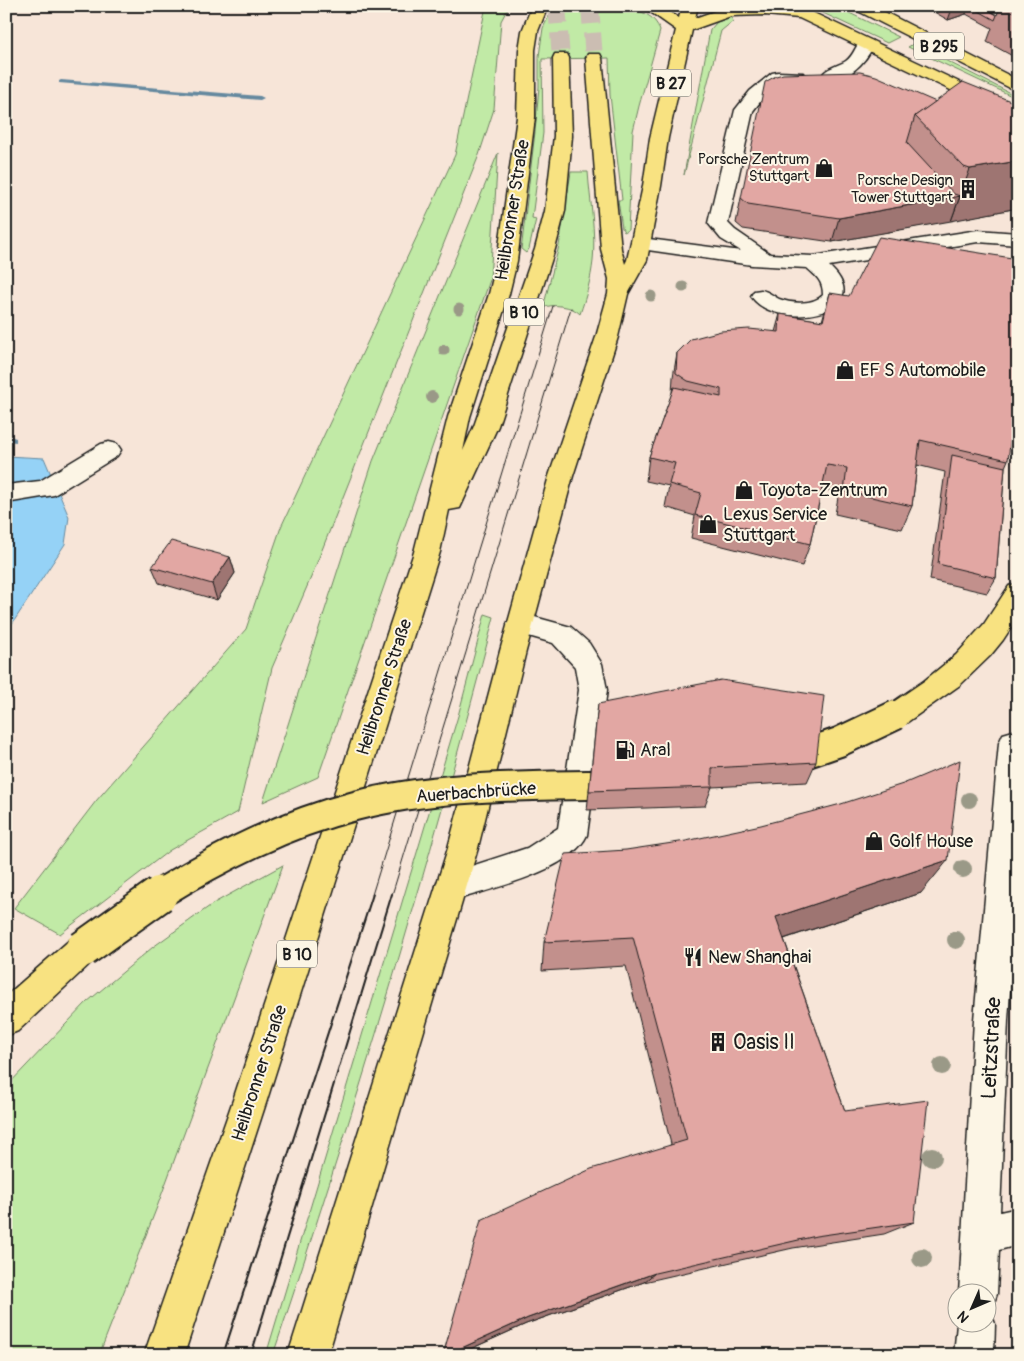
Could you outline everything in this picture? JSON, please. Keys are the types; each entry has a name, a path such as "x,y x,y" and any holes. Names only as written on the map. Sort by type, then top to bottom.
{"main road":[{"path":"650,6 684,28"},
{"name":"B 27","path":"618,294 637,260 641,244 659,138 690,6"},
{"path":"684,28 704,6"},
{"name":"B 295","path":"786,6 1018,117"},
{"name":"B 295","path":"860,6 1018,87"},
{"name":"Heilbronner Straße","path":"164,1355 250,1100 427,552 459,417 507,261 526,117 527,50 530,30 543,8"},
{"path":"684,28 708,17 736,10 765,10 802,14"},
{"path":"889,55 892,49 898,45 922,38"},
{"name":"B 10","path":"427,552 486,426 545,249 555,211 563,136 561,58"},
{"path":"308,1355 452,886 520,624 561,476 607,337 618,294 619,279 611,249 594,58"},
{"path":"754,769 811,754 855,736 896,715 956,674 1002,622 1018,593"},
{"name":"Auerbachbrücke","path":"6,1019 83,949 126,915 170,886 215,860 260,839 315,818 398,798 445,792 650,784"}],"street":[{"path":"765,260 755,250 723,233 718,223 744,110 756,96 778,77 829,76 856,62 866,44"},
{"path":"829,76 846,84"},
{"path":"641,244 765,260 813,262 978,236 1018,239"},
{"path":"761,296 771,303 795,310 820,306 830,300 833,294 833,285 813,262"},
{"path":"6,494 45,489 109,450"},
{"path":"452,886 536,860 572,835 593,690 588,664 579,651 562,635 520,624"},
{"name":"Leitzstraße","path":"979,1284 991,1020 1013,743"},
{"path":"982,1236 1018,1226"},
{"path":"974,1355 975,1334"}],"green space":[{"path":"486,6 509,6 501,21 494,109 479,155 312,575 272,668 238,812 170,850 60,934 14,908 96,801 246,629 281,527 455,155"},
{"path":"567,6 607,6 634,9 646,14 655,21 660,31 633,131 628,230 624,232 622,228 618,200 622,200 610,95 609,58 542,59 543,133 532,218 536,219 529,249 526,253 521,249 535,132 539,87 539,56 543,28 549,16"},
{"path":"808,6 835,6 899,37 887,43"},
{"path":"731,17 733,21 721,31 684,175 710,30 717,22"},
{"path":"913,44 1018,97 1018,99 908,47"},
{"path":"498,153 490,280 318,777 263,802 373,461"},
{"path":"571,172 588,172 593,228 594,250 592,268 580,314 577,311 562,306 547,306 543,308 559,246"},
{"path":"485,614 494,617 444,803 390,988 333,1172 273,1355 266,1355 458,716"},
{"path":"283,865 157,1207 99,1355 6,1355 6,1087 87,1002 153,947 214,903"}],"water":[{"path":"6,456 44,458 69,517 65,544 6,633"}],"building":[{"path":"970,6 981,6 997,15 995,20"},
{"path":"1006,6 1018,6 1018,12"},
{"name":"Porsche Zentrum Stuttgart","path":"860,72 876,76 936,102 915,116 907,143 954,194 960,196 839,218 748,204 741,198 765,82 783,74"},
{"path":"963,82 1018,104 1018,161 970,169 964,167 915,116"},
{"name":"EF S Automobile","path":"879,237 1018,259 1018,382 1008,460 920,440 912,506 844,491 847,468 827,465 810,544 695,515 701,493 669,484 675,463 649,457 674,387 721,397 721,389 688,381 676,373 677,353 691,339 721,331 749,329 779,332 780,314 823,321 830,293 849,296"},
{"path":"952,455 1005,467 996,578 938,564"},
{"path":"171,541 230,557 212,584 152,567"},
{"path":"721,680 824,696 816,762 712,768 712,787 589,791 598,704"},
{"name":"Oasis II","path":"960,760 948,860 776,917 845,1111 928,1100 914,1222 816,1236 655,1273 528,1318 443,1355 481,1220 591,1169 687,1140 633,937 544,942 565,854 626,850 686,841 761,825 841,804 903,784"}],"waterway":[{"path":"61,82 260,98"},
{"path":"6,438 13,440"}],"tunnel":[{"path":"557,6 561,58"},
{"path":"590,6 594,58"}],"tram line":[{"path":"372,895 553,306"},
{"path":"392,895 571,308"},
{"path":"223,1355 373,894"},
{"path":"251,1355 392,894"}],"place":[{"name":"Porsche Zentrum Stuttgart","path":"824,168"},
{"name":"Porsche Design Tower Stuttgart","path":"968,189"},
{"name":"EF S Automobile","path":"845,370"},
{"name":"Toyota-Zentrum","path":"744,490"},
{"name":"Lexus Service Stuttgart","path":"708,524"},
{"name":"Aral","path":"625,750"},
{"name":"Golf House","path":"874,841"},
{"name":"New Shanghai","path":"693,957"},
{"name":"Oasis II","path":"718,1042"}]}
